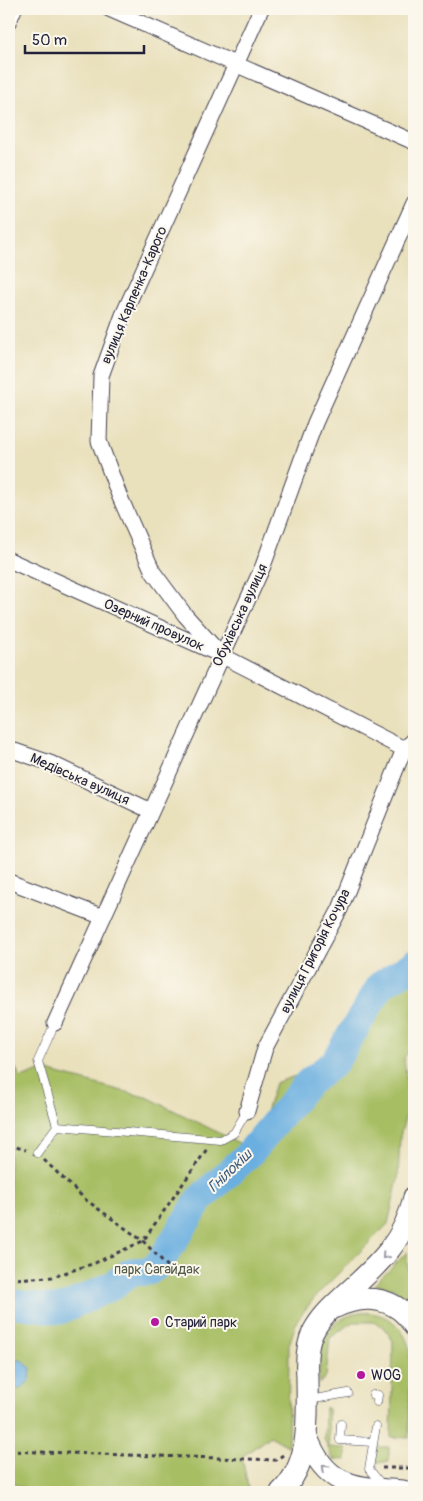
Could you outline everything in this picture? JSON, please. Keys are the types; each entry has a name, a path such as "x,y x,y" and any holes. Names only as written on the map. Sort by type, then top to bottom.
{"main road":[{"path":"281,1492 297,1472 307,1437 308,1346 313,1332 327,1312 390,1251 404,1230 414,1198"},
{"path":"327,1312 354,1300 368,1297 398,1308 414,1326"},
{"path":"307,1437 316,1459 334,1477 356,1487 404,1491"}],"street":[{"path":"9,21 14,9"},
{"path":"109,9 414,142"},
{"name":"вулиця Карпенка-Карого","path":"221,655 185,615 153,572 119,495 99,442 100,376 122,315 261,9"},
{"name":"Обухівська вулиця","path":"55,1023 263,566 314,423 414,203"},
{"name":"Озерний провулок","path":"9,560 221,655 409,745"},
{"name":"вулиця Григорія Кочура","path":"247,1111 265,1048 340,909 409,745"},
{"name":"Медівська вулиця","path":"9,749 50,763 151,811"},
{"path":"9,881 103,917"}],"lane":[{"path":"55,1023 38,1061 57,1126"},
{"path":"57,1126 221,1140 234,1133 247,1111"},
{"path":"37,1153 57,1126"},
{"path":"307,1400 345,1396"},
{"path":"342,1424 340,1440 372,1442"},
{"path":"376,1426 369,1468 380,1484 404,1491"}],"path":[{"path":"9,1279 52,1277 95,1263 143,1241 213,1140"},
{"path":"9,1145 37,1153 86,1200 143,1241 179,1278"},
{"path":"9,1450 276,1460 284,1454"},
{"path":"369,1468 414,1468"}],"green space":[{"name":"парк Сагайдак","path":"414,961 414,1042 404,1058 409,1102 400,1137 398,1179 388,1224 316,1296 297,1320 289,1345 288,1446 270,1436 242,1457 249,1492 45,1492 20,1487 9,1481 9,1056 21,1078 43,1070 149,1098 245,1146 261,1128 275,1083 304,1073 346,1044 384,991"},
{"path":"407,1252 410,1299 393,1288 375,1284"},
{"path":"359,1312 377,1314 392,1321 403,1333 407,1341 410,1350 409,1438 391,1437 393,1341 384,1327 373,1322 353,1322 330,1338 326,1376 319,1384 322,1349 329,1330 346,1317"},
{"path":"325,1407 328,1409 329,1447 346,1448 346,1460 333,1459 324,1439"},
{"path":"377,1447 389,1447 389,1462 375,1462"}],"water":[{"path":"9,1360 21,1360 31,1368 30,1380 21,1389 9,1388"}],"waterway":[{"name":"Гнілокіш","path":"9,1303 60,1310 112,1286 131,1272 149,1271 158,1265 201,1198 248,1155 308,1083 334,1063 381,985 414,964"}],"place":[{"name":"Старий парк","path":"155,1322"},
{"name":"WOG","path":"361,1375"}]}
